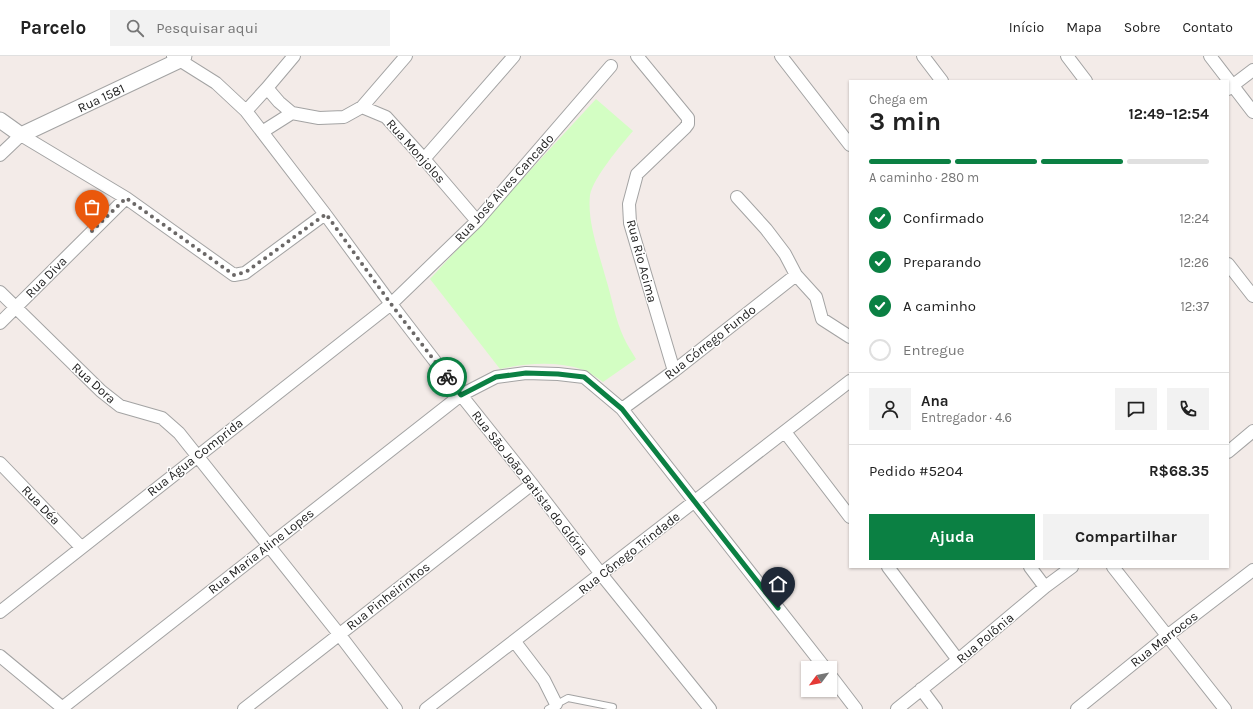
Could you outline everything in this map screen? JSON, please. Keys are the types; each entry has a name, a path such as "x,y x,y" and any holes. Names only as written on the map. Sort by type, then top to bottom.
{"street":[{"path":"246,111 294,56"},
{"path":"267,88 279,102 292,113 319,118 344,118 362,107 406,56"},
{"path":"424,159 514,56"},
{"name":"Rua Rio Acima","path":"637,56 688,118 688,124 685,128 637,174 629,204 630,223 674,371"},
{"path":"781,56 849,144"},
{"path":"923,56 941,80"},
{"path":"1067,56 1085,80"},
{"path":"1210,56 1225,80"},
{"name":"Rua São João Batista do Glória","path":"179,57 216,83 246,111 326,214 391,304 461,395 601,574 710,709"},
{"name":"Rua 1581","path":"21,135 179,57"},
{"name":"Rua José Alves Cancado","path":"391,304 476,221 611,66"},
{"path":"1253,70 1230,87 1253,112"},
{"name":"Rua Monjolos","path":"362,107 386,117 424,159 476,221"},
{"path":"262,132 292,113"},
{"path":"0,120 21,135 126,198 234,275 246,272 326,214"},
{"path":"0,155 21,135"},
{"path":"737,197 770,234 785,254 796,275 816,297 822,319 849,336"},
{"name":"Rua Diva","path":"0,323 126,198"},
{"path":"1229,265 1253,296"},
{"name":"Rua Córrego Fundo","path":"622,409 674,371 796,275"},
{"name":"Rua Dora","path":"0,292 101,391 120,406 162,418 179,433 339,634 396,709"},
{"name":"Rua Água Comprida","path":"0,612 197,455 391,304"},
{"name":"Rua Maria Aline Lopes","path":"63,708 268,545 461,395 496,377 526,373 558,374 584,377 622,409 820,661"},
{"name":"Rua Cônego Trindade","path":"426,709 515,642 849,382"},
{"path":"1229,450 1253,431"},
{"path":"785,432 849,517"},
{"name":"Rua Déa","path":"0,463 81,547"},
{"name":"Rua Pinheirinhos","path":"244,709 532,484"},
{"path":"889,568 958,660"},
{"path":"1031,568 1045,587"},
{"name":"Rua Polônia","path":"897,709 1045,587 1071,568"},
{"path":"1114,568 1224,709"},
{"name":"Rua Marrocos","path":"1077,709 1167,636 1253,570"},
{"path":"515,642 544,680 552,706"},
{"path":"0,656 63,708"},
{"path":"837,684 856,709"},
{"path":"921,689 936,709"}],"lane":[{"path":"552,706 568,698 613,707"}],"green space":[{"path":"596,99 633,131 608,162 596,180 590,195 590,216 594,237 616,316 625,341 636,359 603,382 584,370 563,365 532,364 500,369 430,279"}],"way so far":[{"path":"92,231 126,198 234,275 246,272 326,214 391,304 447,377"}],"route":[{"path":"447,377 461,395 496,377 526,373 558,374 584,377 622,409 778,608"}]}
